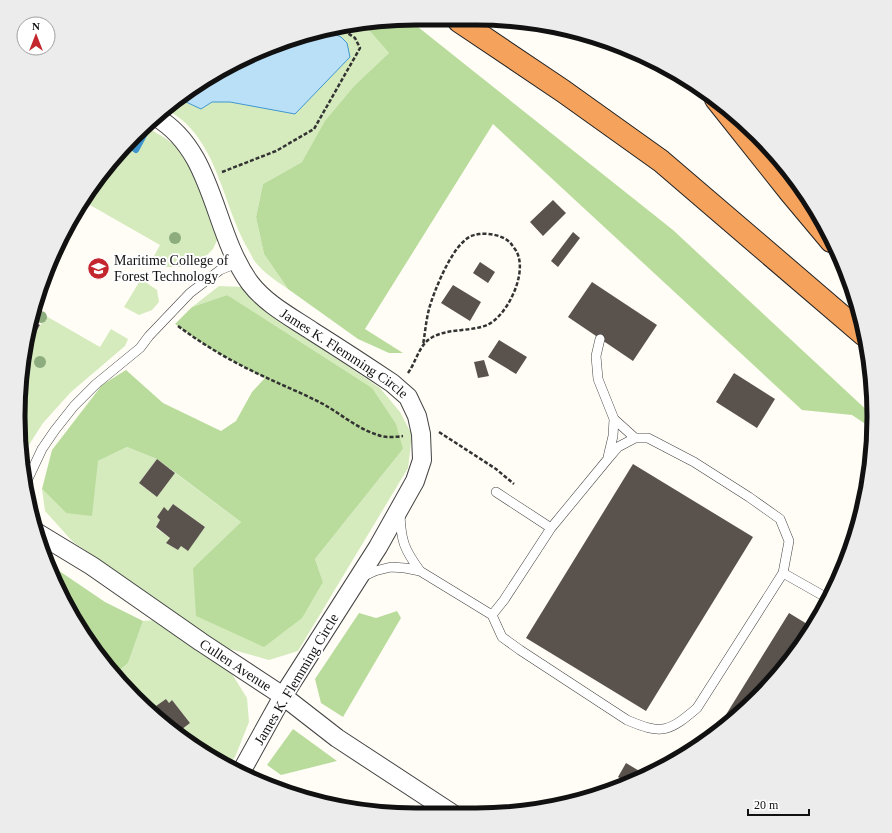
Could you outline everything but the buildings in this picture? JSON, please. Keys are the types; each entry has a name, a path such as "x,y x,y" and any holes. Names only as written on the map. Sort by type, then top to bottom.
{"highway":[{"path":"464,25 563,91 661,161 857,329"},
{"path":"735,123 815,222"}],"street":[{"name":"James K. Flemming Circle","path":"160,120 171,127 185,142 197,159 230,247 237,263 251,284 273,306 392,382 408,397 417,416 420,434 422,460 415,481 358,579 282,696 243,768"},
{"name":"Cullen Avenue","path":"44,537 92,566 282,696 336,738 444,808"}],"lane":[{"path":"29,475 42,449 74,406 96,384 140,348 149,336 190,293 220,270 237,263"},
{"path":"600,339 596,356 598,379 614,419 613,436 607,460"},
{"path":"614,419 636,438"},
{"path":"358,579 375,571 391,568 405,568 420,572 492,614 502,637 627,720 646,728 666,729 682,721 697,708 783,573 789,541 780,519 749,497 694,462 648,438 636,438 618,447 550,528 504,600 492,614"},
{"path":"496,492 550,528"},
{"path":"399,509 401,536 408,555 420,572"},
{"path":"783,573 824,596"}],"path":[{"path":"204,179 276,151 314,129 360,48 355,38 346,32"},
{"path":"398,388 410,371 423,345 432,297 445,270 462,242 471,236 487,233 509,241 518,255 520,269 515,292 502,313 487,325 445,332 431,338 423,345"},
{"path":"166,318 193,337 234,362 334,410 357,425 380,436 397,437 438,432 496,469 518,487"}],"green space":[{"path":"416,25 673,230 867,410 867,425 852,415 802,410 493,124 365,329 403,353 389,353 358,339 288,289 264,254 256,217 263,184 302,162 325,121 356,84 389,53 367,28"},
{"path":"367,28 389,53 356,84 302,162 263,184 256,217 264,254 288,289 267,274 254,261 239,231 209,155 198,138 185,123 170,112 186,102 201,109 212,102 230,102 295,114 309,99 340,37 335,34"},
{"path":"150,130 178,148 195,176 219,236 213,249 197,265 167,267 153,258 160,245 88,204 122,158"},
{"path":"141,279 157,290 159,302 152,310 139,315 124,307"},
{"path":"219,286 244,287 274,316 380,388 400,412 412,435 408,468 298,651 269,660 226,648 73,542 45,511 42,489 66,513 98,461 127,447 157,459 139,483 157,497 175,473 241,522 193,568 323,582 315,559 403,449 227,295 192,307","holes":["173,504 205,527 187,550 181,546 178,550 166,543 170,538 156,528 160,520 157,517 164,508 168,511"]},
{"path":"227,295 372,388 396,424 403,449 315,559 323,582 302,618 264,647 196,616 193,568 241,522 157,459 127,447 98,461 92,516 66,513 42,489 52,450 102,385 126,370 163,403 221,431 236,421 252,392 265,378 211,349 175,324 192,307"},
{"path":"46,316 100,347 111,329 128,339 125,346 71,392 43,423 26,448 25,416 26,391 28,365 34,336"},
{"path":"56,569 105,602 143,621 128,663 119,671 106,655 77,612 65,590"},
{"path":"397,611 401,618 343,717 321,703 315,679 359,613 376,618"},
{"path":"156,620 232,674 247,698 249,722 235,757 231,761 182,730 190,723 172,700 169,703 166,699 156,706 160,711 159,712 119,671 128,663 143,621"},
{"path":"293,729 337,761 281,775 267,765"}],"water":[{"path":"335,34 347,43 350,57 295,114 230,102 212,102 201,109 186,102 177,107 221,77 243,65 291,46 315,38"}],"waterway":[{"path":"133,147 136,150 143,137"}],"place":[{"name":"Maritime College of Forest Technology","path":"99,268"}]}
